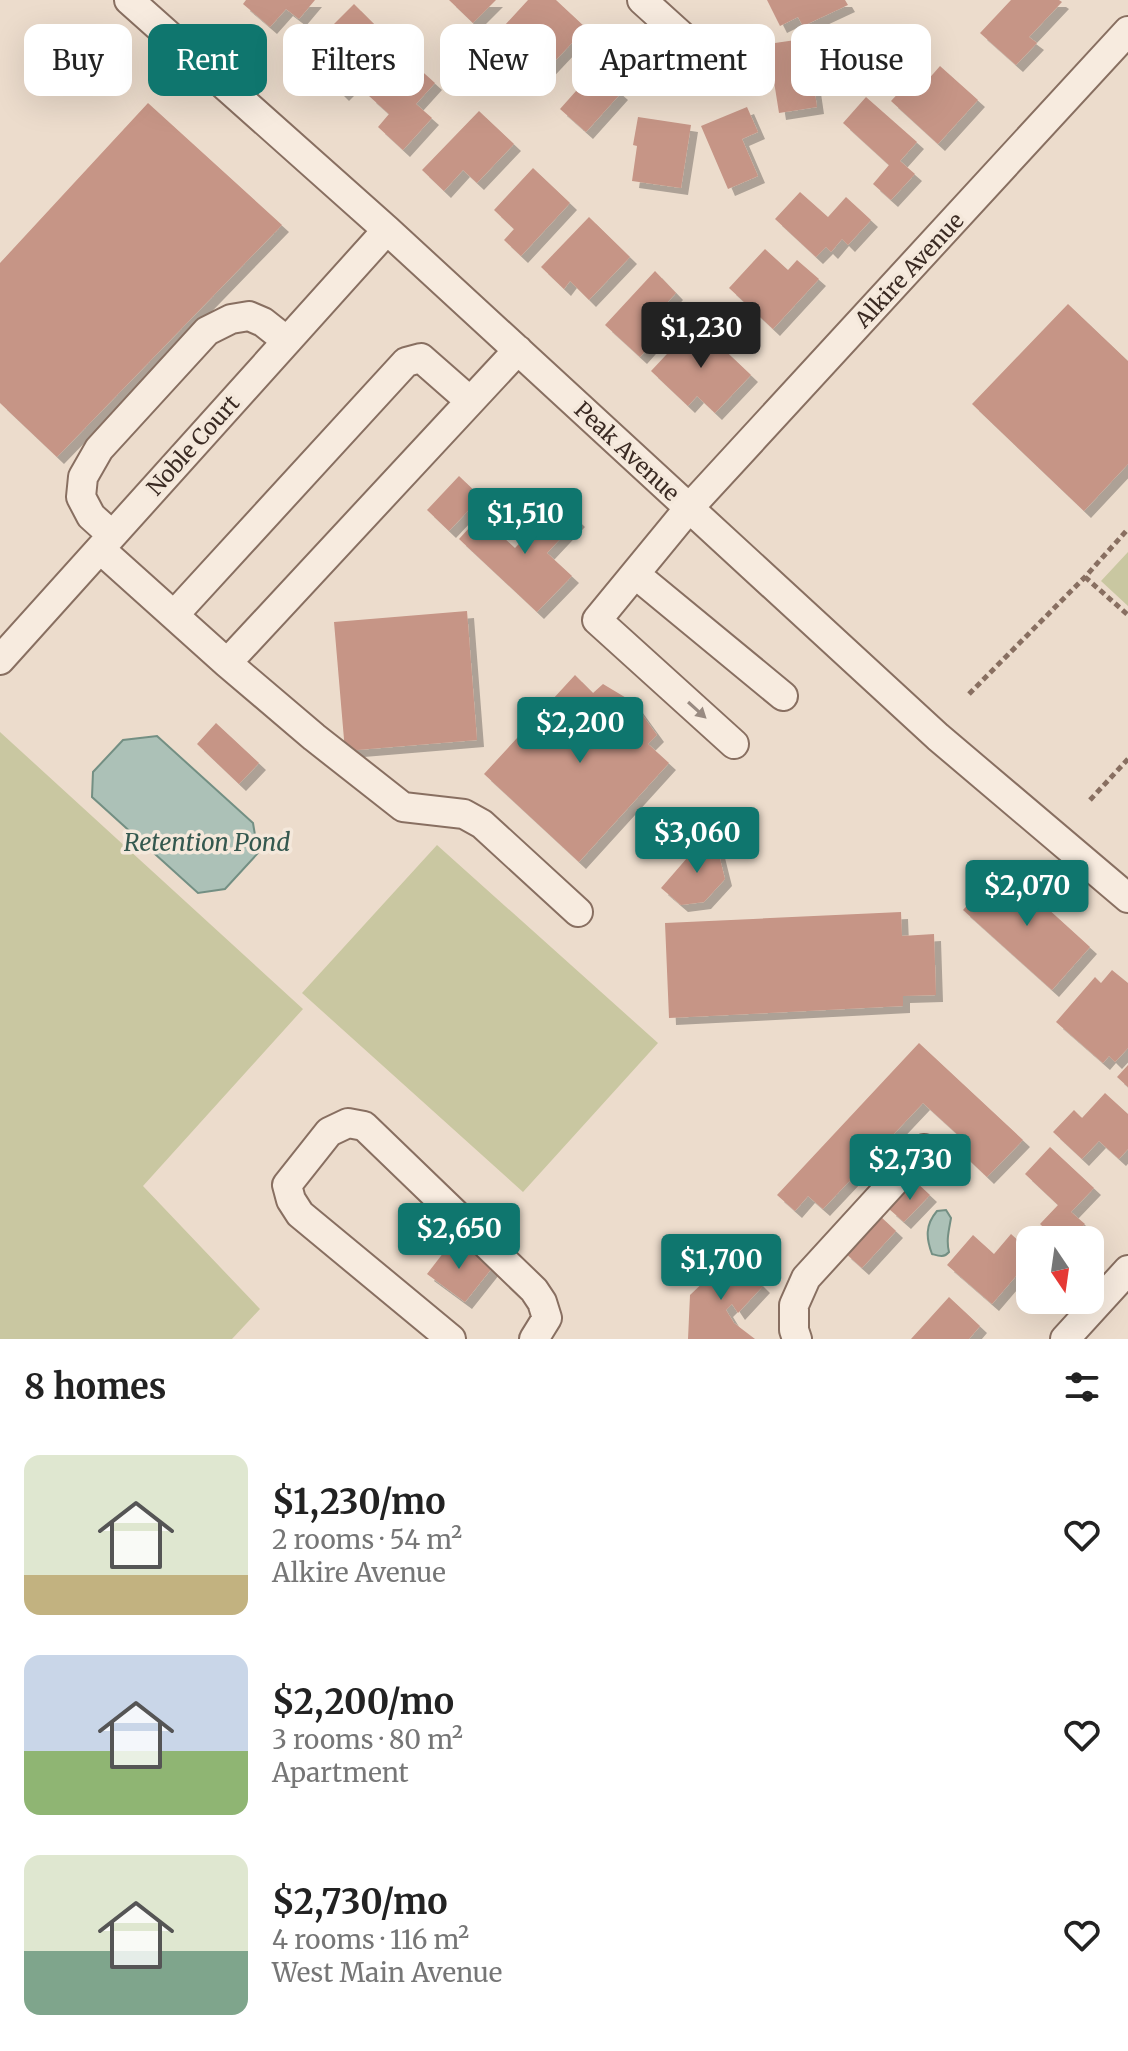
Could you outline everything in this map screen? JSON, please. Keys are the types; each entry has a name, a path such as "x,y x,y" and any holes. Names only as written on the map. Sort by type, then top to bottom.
{"street":[{"name":"Peak Avenue","path":"129,0 387,230 938,737 1128,898"},
{"path":"642,0 668,24"},
{"name":"Alkire Avenue","path":"734,744 597,620 689,508 1128,31"},
{"name":"Noble Court","path":"0,660 387,230"},
{"path":"287,341 263,322 249,316 231,319 207,331 99,449 83,477 81,497 106,542 174,615 314,737 403,807 464,814 482,824 578,912"},
{"path":"227,663 518,350"},
{"path":"174,615 406,362 421,358 470,401"},
{"path":"635,574 783,696"},
{"path":"451,1339 300,1214 291,1200 287,1185 329,1132 348,1123 364,1126 534,1290 547,1318 534,1339"},
{"path":"797,1339 794,1305 806,1278 924,1149"},
{"path":"1065,1339 1128,1270"}],"path":[{"path":"969,694 1128,529"},
{"path":"1085,577 1128,615"},
{"path":"1090,800 1128,759"}],"shaded area":[{"path":"1128,552 1128,606 1101,581"},
{"path":"0,732 303,1009 143,1186 260,1309 232,1339 0,1339"},
{"path":"437,845 658,1043 523,1192 302,993"}],"water":[{"name":"Retention Pond","path":"157,736 253,823 258,853 225,889 198,893 92,797 93,772 123,740"},
{"path":"946,1210 951,1218 949,1252 939,1256 932,1254 928,1232 930,1221 937,1211"}],"building":[{"path":"246,0 315,0 299,19 286,9 270,27 243,4"},
{"path":"449,0 496,0 473,23"},
{"path":"528,0 556,0 582,24 572,24 572,43 556,60 556,24 506,24"},
{"path":"767,0 845,0 848,5 807,24 802,24 798,17 780,26"},
{"path":"1011,0 1062,2 1029,37 1037,43 1016,65 980,33"},
{"path":"354,4 374,24 334,24"},
{"path":"791,41 791,96 815,96 817,107 779,113 775,88 775,43"},
{"path":"940,66 978,100 938,144 891,101 896,96 931,96 931,76"},
{"path":"424,73 435,83 424,95"},
{"path":"369,96 423,96 416,104 432,118 403,150 378,127 389,114"},
{"path":"572,96 618,96 586,132 560,109"},
{"path":"866,97 917,142 900,161 915,174 891,200 873,184 889,165 843,123"},
{"path":"148,103 282,225 57,457 0,403 0,263"},
{"path":"747,107 758,132 742,139 758,176 728,189 701,126"},
{"path":"479,111 514,144 477,183 463,170 444,191 422,170"},
{"path":"638,117 691,125 681,188 632,181"},
{"path":"533,168 570,203 521,256 504,240 514,229 494,210"},
{"path":"800,192 828,217 846,197 871,220 848,245 842,239 831,252 826,247 816,257 775,219"},
{"path":"589,217 630,257 589,300 570,281 564,289 541,267"},
{"path":"765,249 788,270 797,260 819,279 773,329 729,288"},
{"path":"655,271 676,293 654,317 666,328 640,357 605,325"},
{"path":"1068,304 1128,361 1128,464 1084,511 972,404"},
{"path":"696,323 751,375 715,413 697,396 688,406 651,371"},
{"path":"459,476 481,497 449,531 427,510"},
{"path":"559,502 578,520 547,553 572,576 537,612 459,539 480,516 515,548"},
{"path":"467,611 477,740 345,751 334,622"},
{"path":"575,675 593,693 603,684 633,702 657,735 648,744 669,763 579,862 484,774"},
{"path":"216,723 259,763 239,784 197,744"},
{"path":"707,835 716,843 725,879 704,902 681,905 661,888"},
{"path":"1002,867 1090,947 1052,990 963,910"},
{"path":"901,912 902,936 934,934 936,995 903,996 903,1006 669,1018 665,923"},
{"path":"1112,970 1128,983 1128,1048 1115,1062 1109,1056 1103,1063 1056,1022 1095,977 1101,983"},
{"path":"919,1043 1023,1140 987,1177 950,1142 957,1134 923,1103 823,1209 808,1196 795,1211 777,1195"},
{"path":"1128,1065 1128,1087 1117,1077"},
{"path":"1105,1093 1128,1114 1128,1149 1119,1159 1099,1141 1082,1159 1053,1132 1074,1110 1082,1118"},
{"path":"1050,1147 1094,1188 1071,1212 1085,1224 1042,1226 1040,1224 1058,1205 1025,1174"},
{"path":"915,1181 930,1195 904,1222 889,1209"},
{"path":"879,1215 896,1231 862,1268 844,1252"},
{"path":"1011,1234 1016,1238 1016,1276 992,1304 947,1265 973,1235 994,1254"},
{"path":"454,1239 492,1268 465,1302 427,1274"},
{"path":"732,1255 763,1286 738,1313 732,1304 726,1310 734,1323 755,1339 688,1339 690,1295"},
{"path":"949,1297 980,1326 969,1339 911,1339"}]}
